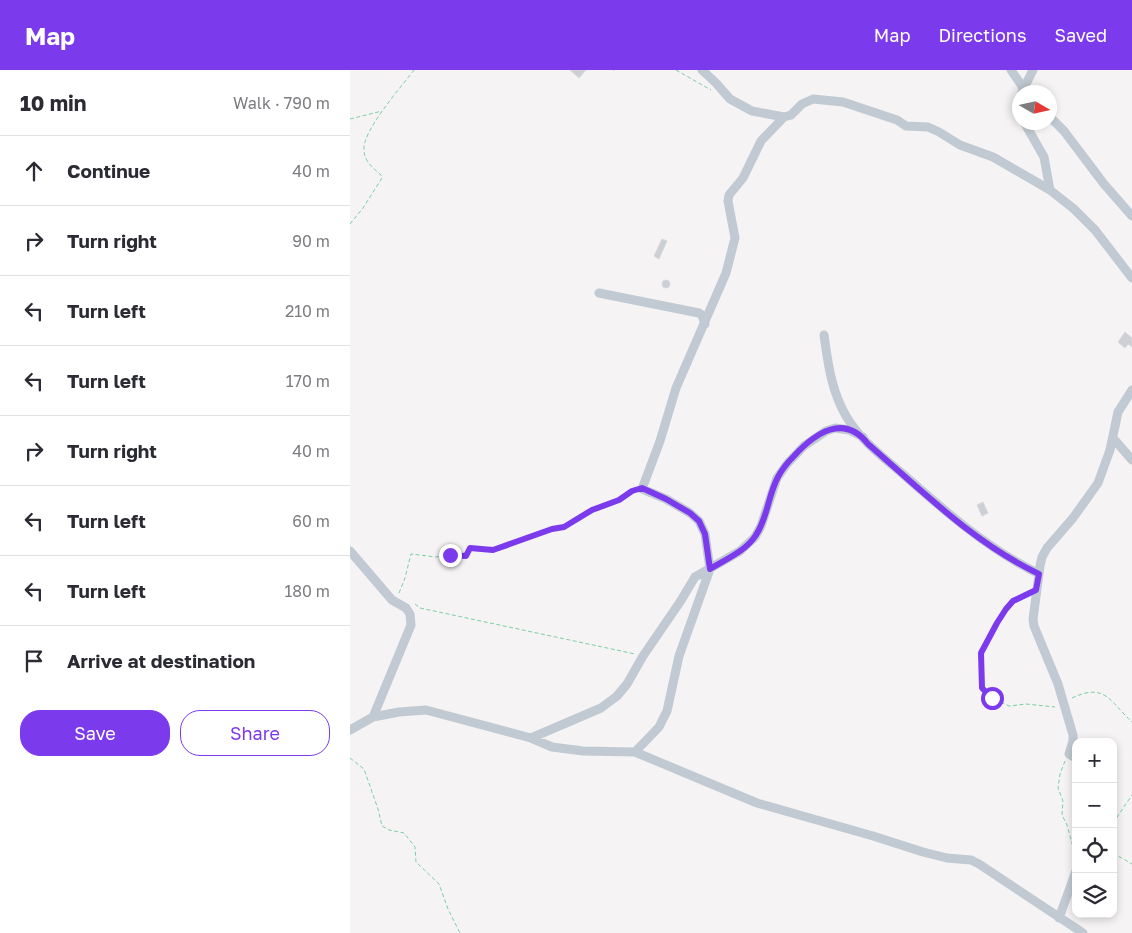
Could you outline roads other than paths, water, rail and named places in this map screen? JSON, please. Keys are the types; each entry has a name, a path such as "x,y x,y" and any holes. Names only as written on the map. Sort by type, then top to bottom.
{"street":[{"path":"702,70 730,99 739,105 752,111 784,117"},
{"path":"1011,70 1020,85"},
{"path":"1027,85 1033,70"},
{"path":"635,752 659,727 667,711 679,656 710,569 705,534 699,521 690,513 666,499 642,488 660,441 676,388 726,273 735,238 728,201 729,195 743,178 761,141 784,117 791,114 802,104 813,99 843,102 897,120 906,126 928,127 939,132 960,144 993,157 1050,190 1074,209 1095,230 1132,278"},
{"path":"1057,124 1104,184 1132,216"},
{"path":"1028,130 1044,158 1050,190"},
{"path":"599,293 700,313 705,324"},
{"path":"824,335 830,377 836,396 846,417 868,444 974,534 1010,559 1039,574"},
{"path":"1073,738 1058,684 1034,626 1036,590 1042,557 1047,548 1073,518 1098,482 1113,438 1118,412 1132,390"},
{"path":"530,738 609,704 627,684 643,656 695,578 740,551 755,537 761,526 777,478 804,446 812,439 835,428 849,430 863,437"},
{"path":"1113,438 1132,460"},
{"path":"350,551 392,600 406,608 410,614 410,624 373,717"},
{"path":"350,730 373,717 398,712 426,710 530,738 552,747 582,751 635,752 757,803 923,852 947,858 971,860 1083,933"},
{"path":"1059,918 1075,873"}]}
